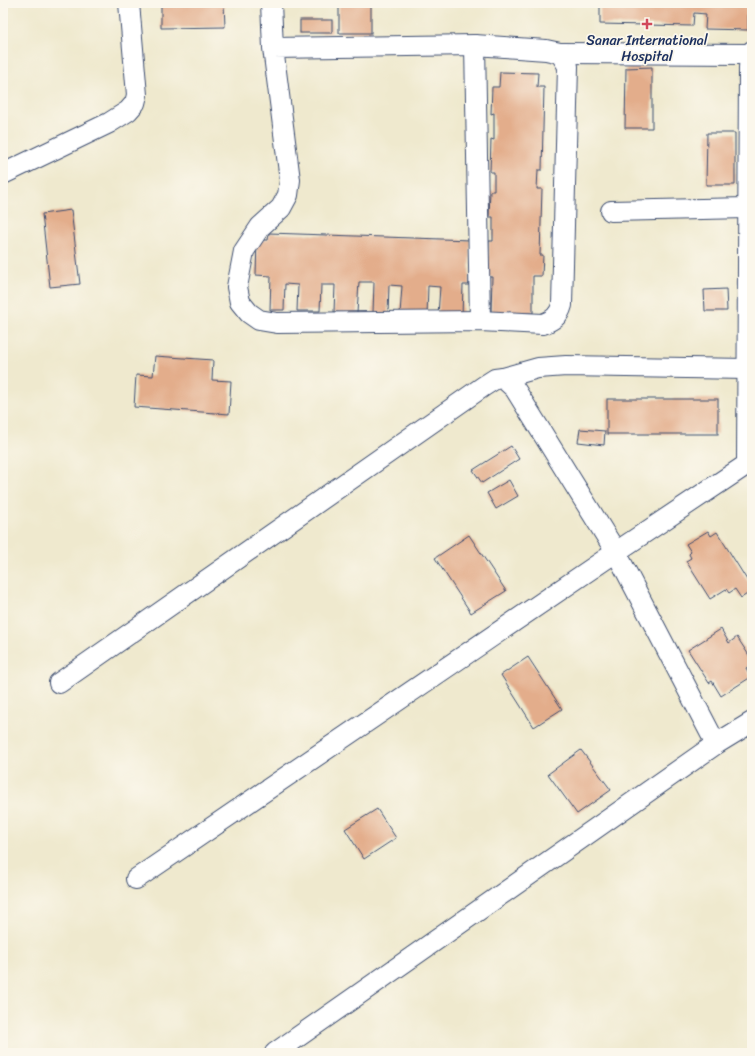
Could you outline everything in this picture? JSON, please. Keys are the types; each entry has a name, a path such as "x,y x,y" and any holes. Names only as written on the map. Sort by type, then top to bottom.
{"street":[{"path":"3,174 108,123 128,111 136,103 137,95 129,3"},
{"path":"272,3 273,48 290,180 288,195 281,208 260,228 244,251 237,287 240,302 248,313 259,320 277,323 480,321 543,324 552,320 560,312 562,305 568,66 560,54"},
{"path":"136,879 749,463 747,369 750,269 747,208 751,52 560,54 546,50 475,45 273,48"},
{"path":"475,45 480,321"},
{"path":"611,211 747,208"},
{"path":"59,683 495,379 538,368 566,366 747,369"},
{"path":"503,378 515,389 616,552 716,744"},
{"path":"275,1053 716,744 752,722"}],"building":[{"path":"161,3 224,3 225,27 161,28"},
{"path":"339,3 371,3 371,33 339,33"},
{"path":"600,3 748,3 748,30 705,29 706,14 694,13 693,26 600,24"},
{"path":"300,20 332,20 332,33 300,33"},
{"path":"652,67 652,128 625,128 626,68"},
{"path":"500,72 538,73 537,87 544,87 542,170 538,170 537,189 542,189 540,255 543,255 542,276 533,276 533,313 491,313 492,277 488,277 489,241 493,241 493,217 489,217 490,191 494,191 494,172 490,172 491,139 494,140 494,113 491,114 492,87 499,87"},
{"path":"707,133 735,133 735,185 706,185"},
{"path":"71,210 80,284 50,287 42,214"},
{"path":"269,233 470,240 469,285 463,285 462,316 438,315 440,287 428,286 427,315 400,314 402,286 389,285 388,314 373,313 374,282 359,282 357,313 334,312 335,285 321,285 320,311 297,311 298,285 285,284 284,310 270,310 271,276 256,275 257,240 268,240"},
{"path":"726,289 727,311 705,311 704,290"},
{"path":"155,356 213,360 212,380 231,381 229,414 134,407 136,375 153,376"},
{"path":"607,399 718,399 718,434 607,434"},
{"path":"580,429 605,431 604,445 578,442"},
{"path":"511,446 519,459 482,483 473,470"},
{"path":"509,480 518,496 496,509 487,493"},
{"path":"708,531 711,536 717,532 752,588 752,591 741,598 735,589 729,593 726,589 710,599 686,561 691,558 689,554 691,552 686,544"},
{"path":"469,535 506,591 471,613 435,558"},
{"path":"721,629 729,643 737,637 752,660 752,664 746,668 751,677 721,696 712,681 709,683 688,650"},
{"path":"528,657 562,709 534,727 501,675"},
{"path":"581,750 611,790 577,814 548,774"},
{"path":"377,809 396,838 364,859 345,829"}],"place":[{"name":"Sanar International Hospital","path":"647,24"}]}
